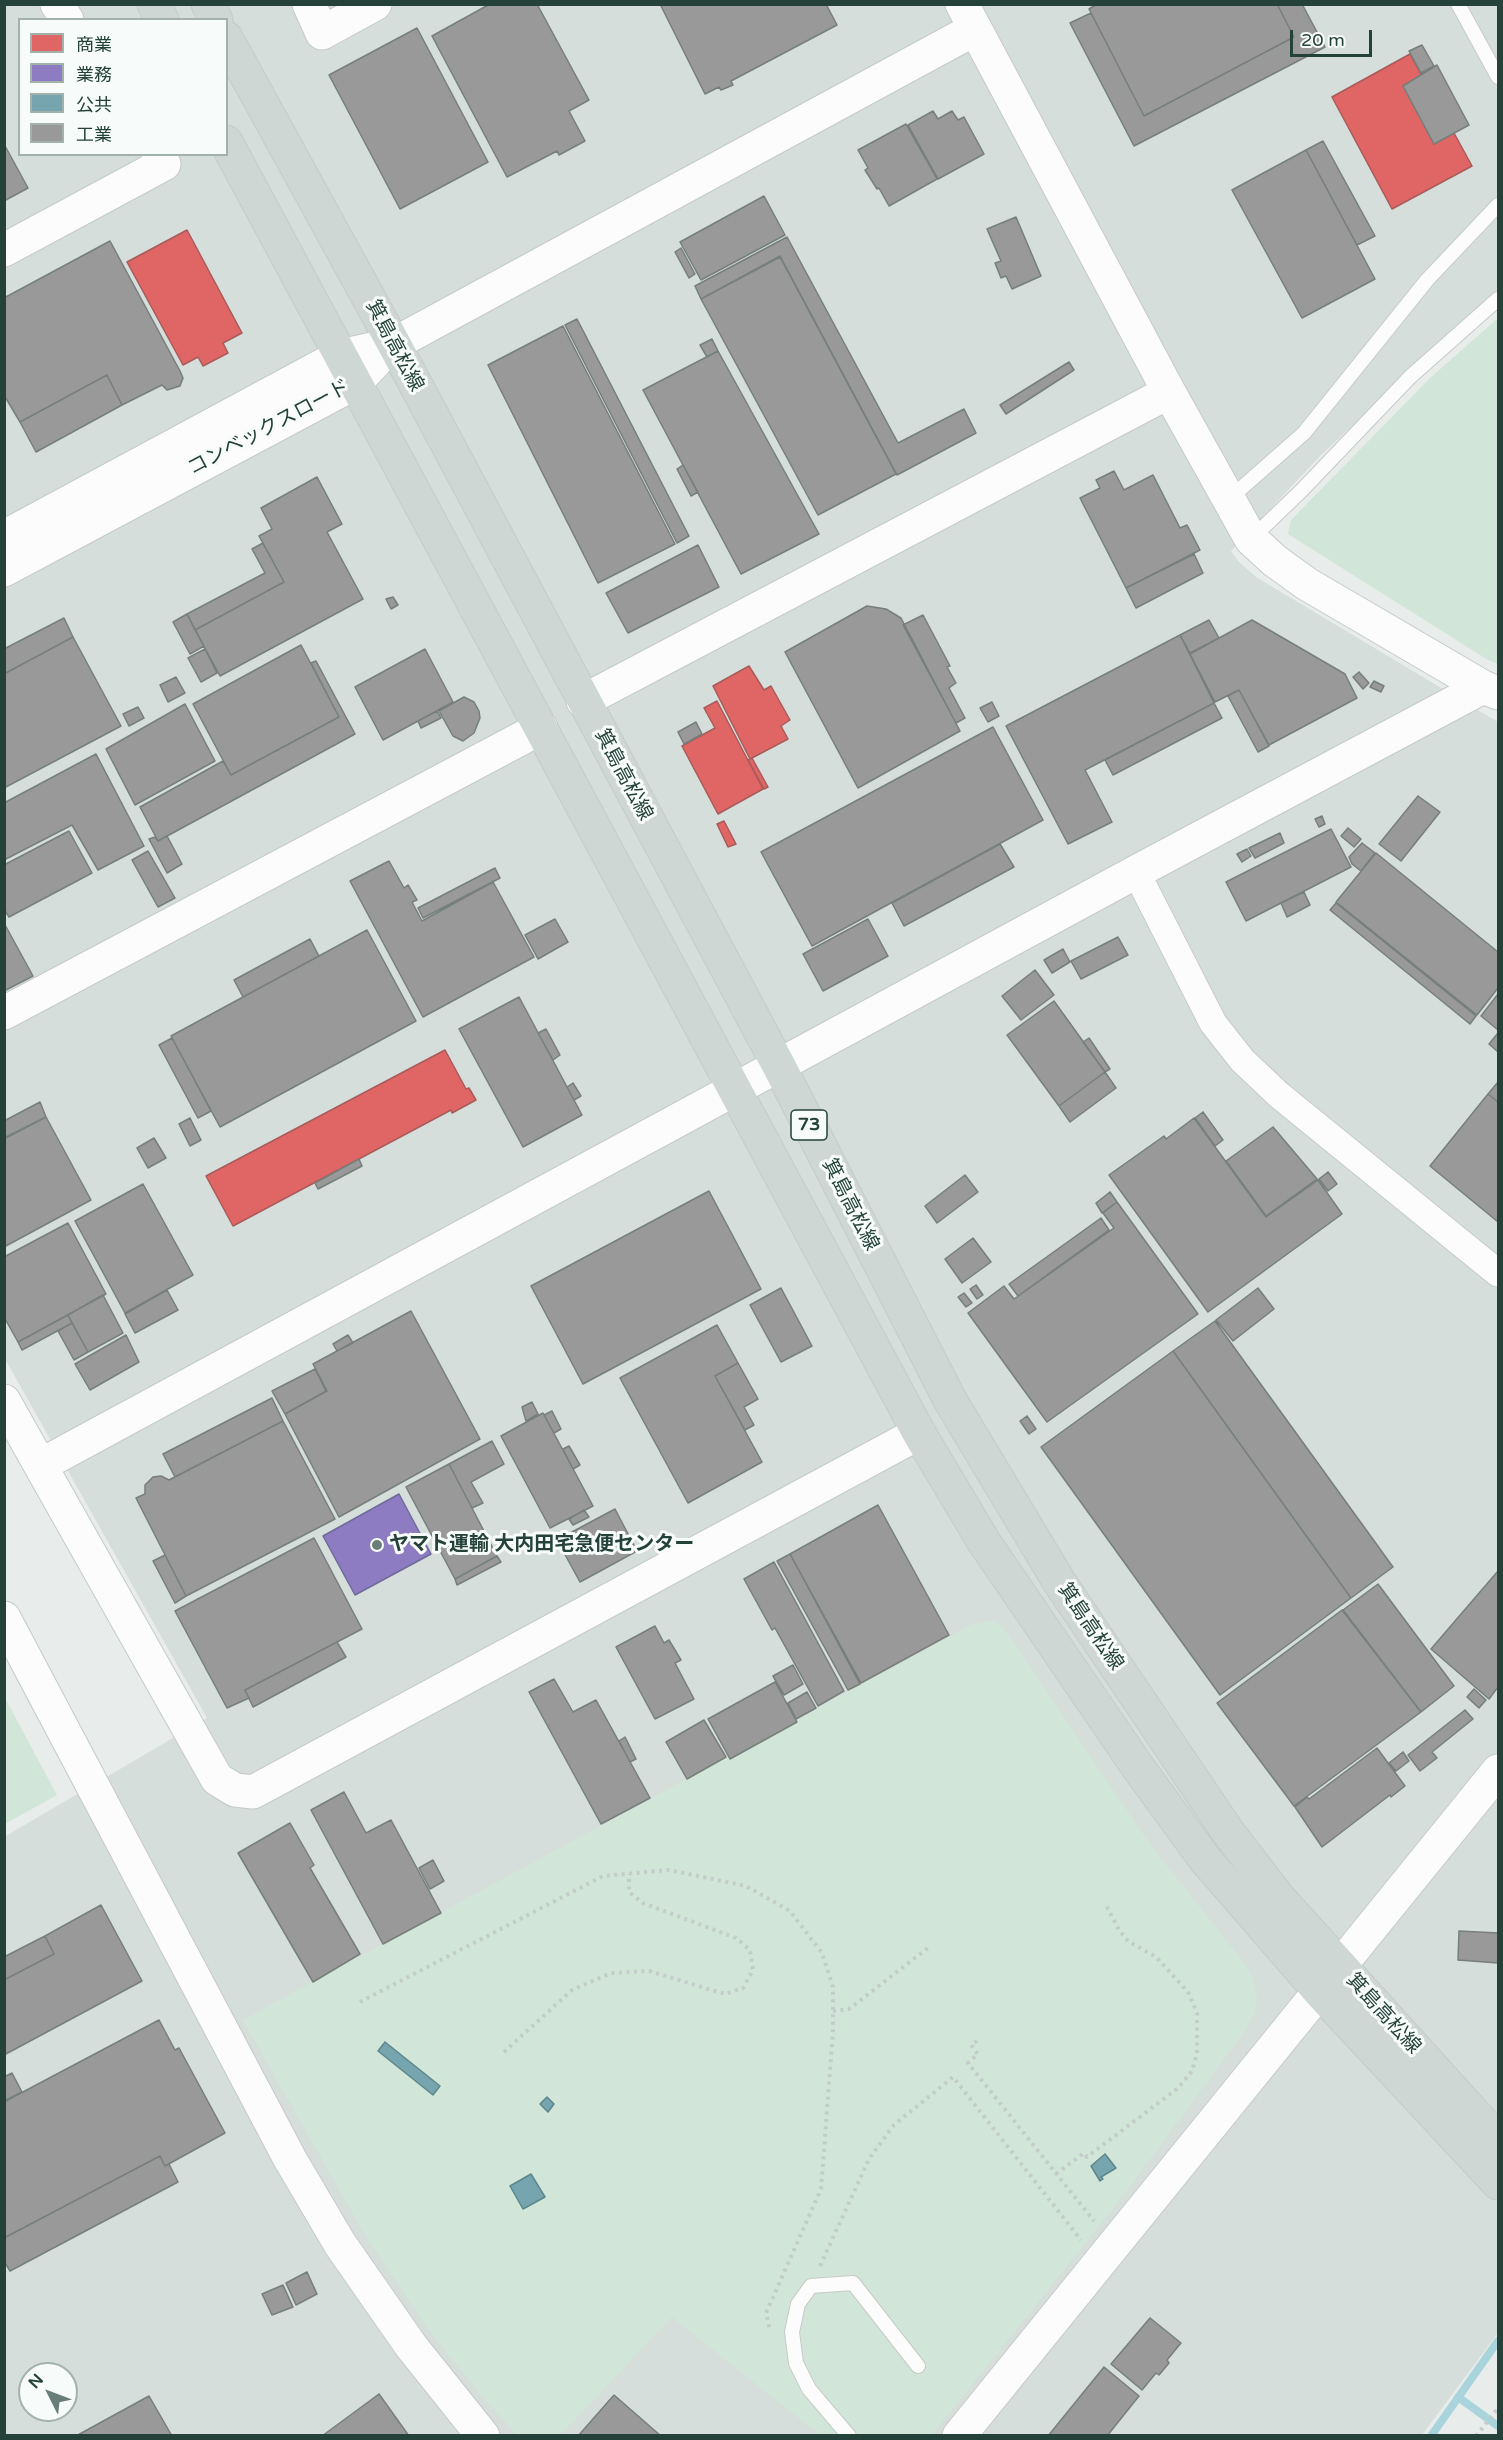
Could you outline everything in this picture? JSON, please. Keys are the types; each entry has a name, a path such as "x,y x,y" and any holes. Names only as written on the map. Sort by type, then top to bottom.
{"main road":[{"path":"154,4 161,18"},
{"path":"208,4 215,18"},
{"name":"箕島高松線","path":"228,42 394,344 779,1066 950,1400 1060,1583 1228,1832 1278,1897 1498,2140"},
{"name":"箕島高松線","path":"228,146 919,1433 984,1542 1137,1766 1204,1857 1320,1992 1498,2183"}],"street":[{"path":"57,4 66,18"},
{"path":"309,4 322,33 375,4"},
{"path":"968,17 1169,392 1251,539 1275,561 1307,584 1491,690"},
{"name":"コンベックスロード","path":"4,570 347,370 968,17"},
{"path":"4,250 164,164 159,156"},
{"name":"コンベックスロード","path":"4,537 347,370"},
{"path":"583,701 1169,392"},
{"path":"41,1465 1136,872 1491,690"},
{"path":"4,1013 541,729"},
{"path":"1136,872 1213,1023 1242,1060 1279,1095 1498,1273"},
{"path":"4,1401 217,1779 235,1791 253,1792 919,1433"},
{"path":"4,1618 290,2159 340,2244 411,2346 483,2436"},
{"path":"959,2436 1498,1772"}],"lane":[{"path":"1458,4 1498,77"},
{"path":"1229,499 1304,433 1426,280 1498,205"},
{"path":"1251,539 1301,491 1410,377 1498,299"},
{"path":"849,2436 809,2390 796,2363 792,2332 798,2304 811,2286 853,2283 918,2366"}],"path":[{"path":"360,2002 603,1876 669,1870 746,1886 790,1911 822,1953 833,1987 833,2031 821,2189 766,2313 771,2336"},
{"path":"504,2052 572,1990 611,1973 649,1971 725,1994 743,1988 753,1970 750,1950 736,1938 643,1903 629,1892 629,1874"},
{"path":"1056,2174 1084,2152 1087,2157 1178,2088 1192,2071 1197,2053 1197,2013 1188,1992 1156,1957 1140,1950 1128,1941 1119,1930 1106,1905"},
{"path":"833,2011 849,2009 928,1948"},
{"path":"977,2041 971,2045 978,2054 968,2063 1096,2223"},
{"path":"811,2286 869,2159 894,2125 953,2078 1088,2248"},
{"path":"1476,2436 1498,2408"}],"shaded area":[{"path":"5,5 1498,5 1498,290 1320,456 1231,551 1238,561 1256,577 1498,722 1498,2333 1422,2435 5,2435 4,1837 207,1718 5,1359"}],"green space":[{"path":"1498,318 1498,664 1488,660 1288,534 1291,520 1430,378"},
{"path":"993,1620 1003,1627 1151,1846 1245,1964 1253,1979 1257,1998 1255,2013 1241,2036 1119,2201 931,2436 820,2435 672,2317 560,2435 517,2435 481,2395 428,2329 368,2240 243,2020 971,1625"},
{"path":"4,1696 57,1795 5,1824 4,1824"}],"building: 商業":[{"path":"1410,54 1422,76 1403,86 1434,144 1454,133 1472,166 1392,209 1332,97"},
{"path":"187,230 242,333 223,343 228,353 203,366 198,357 183,365 127,262"},
{"path":"749,666 764,690 771,686 790,720 781,726 788,739 750,759 713,686"},
{"path":"717,701 763,789 718,814 682,746 715,728 704,708"},
{"path":"752,758 768,787 764,789 748,760"},
{"path":"724,821 736,844 728,847 717,824"},
{"path":"445,1050 466,1089 469,1088 476,1100 452,1113 451,1110 233,1226 206,1176"}],"building: 業務":[{"name":"ヤマト運輸 大内田宅急便センター","path":"399,1494 431,1554 355,1595 323,1536"}],"building: 公共":[{"path":"385,2042 440,2086 433,2095 378,2051"},
{"path":"547,2097 554,2104 548,2112 540,2104"},
{"path":"1105,2154 1116,2168 1101,2177 1103,2179 1100,2181 1091,2166"},
{"path":"531,2174 545,2197 523,2209 510,2186"}],"building: 工業":[{"path":"490,4 537,4 589,100 569,111 585,141 559,155 557,151 507,177 432,36"},
{"path":"660,4 826,4 837,25 731,81 733,85 721,90 719,87 705,94"},
{"path":"1097,4 1277,4 1294,37 1144,116 1089,9"},
{"path":"1277,4 1302,4 1325,47 1134,146 1070,23 1091,13 1144,116 1294,37"},
{"path":"417,28 488,162 400,209 329,75"},
{"path":"1422,45 1434,66 1421,73 1409,51"},
{"path":"1437,65 1469,125 1434,144 1403,86"},
{"path":"933,111 938,119 952,111 958,120 964,117 984,154 938,179 908,125"},
{"path":"906,124 937,179 889,206 865,170 868,168 858,150"},
{"path":"1323,141 1375,236 1357,245 1306,150"},
{"path":"4,144 28,188 4,201"},
{"path":"1306,150 1375,279 1302,318 1232,190"},
{"path":"764,196 785,235 701,280 680,242"},
{"path":"1016,217 1041,276 1012,289 1006,276 1001,278 995,263 1001,261 987,229"},
{"path":"787,237 898,443 964,409 976,433 897,475 780,256 701,299 695,286"},
{"path":"110,241 180,371 183,378 180,386 167,390 162,385 122,405 107,375 20,422 4,395 4,298"},
{"path":"681,248 695,274 689,278 675,252"},
{"path":"780,257 896,474 818,515 701,299"},
{"path":"577,319 689,536 677,543 565,325"},
{"path":"563,326 675,544 598,583 488,365"},
{"path":"712,339 718,351 707,357 700,345"},
{"path":"718,351 819,534 741,574 643,390"},
{"path":"1069,362 1074,370 1006,414 1000,405"},
{"path":"107,375 122,405 36,452 20,422"},
{"path":"683,465 698,492 691,496 677,469"},
{"path":"1114,471 1124,490 1153,475 1180,528 1187,525 1200,550 1126,588 1080,498 1100,488 1096,480"},
{"path":"317,477 342,524 327,532 363,599 220,676 195,630 284,582 259,536 272,529 261,508"},
{"path":"263,543 284,582 195,630 187,614 265,573 252,549"},
{"path":"698,545 719,587 628,633 606,593"},
{"path":"1194,554 1203,573 1136,608 1126,588"},
{"path":"393,597 398,605 391,609 386,599"},
{"path":"867,606 886,609 901,618 960,731 858,788 785,652"},
{"path":"187,614 204,646 190,654 173,622"},
{"path":"923,615 950,666 947,667 956,683 949,688 965,718 956,723 903,625"},
{"path":"64,618 73,637 4,674 4,649"},
{"path":"1209,620 1219,638 1190,653 1180,635"},
{"path":"1252,620 1345,674 1357,698 1269,745 1239,690 1215,702 1190,654"},
{"path":"1180,635 1214,703 1085,770 1112,822 1068,844 1006,726"},
{"path":"73,637 121,726 4,788 4,674"},
{"path":"301,645 339,717 231,775 193,704"},
{"path":"205,649 217,673 201,682 188,658"},
{"path":"425,649 453,702 383,740 355,687"},
{"path":"316,661 355,734 158,841 140,807 223,761 231,775 339,717 311,663"},
{"path":"1359,672 1369,683 1363,689 1353,677"},
{"path":"176,677 185,693 168,702 160,685"},
{"path":"1374,681 1384,686 1381,692 1370,687"},
{"path":"1239,690 1269,746 1258,752 1228,696"},
{"path":"464,697 474,702 480,718 474,733 463,741 453,736 439,711"},
{"path":"992,702 999,716 988,722 980,708"},
{"path":"1214,703 1222,718 1113,775 1105,760"},
{"path":"185,704 215,761 135,805 106,749"},
{"path":"138,707 144,718 129,726 123,714"},
{"path":"437,711 441,718 421,728 418,721"},
{"path":"696,722 702,734 684,744 678,732"},
{"path":"993,727 1043,820 812,946 761,852"},
{"path":"96,754 144,846 98,870 72,825 4,860 4,803"},
{"path":"1418,796 1440,812 1401,861 1379,844"},
{"path":"1322,816 1325,824 1319,827 1315,819"},
{"path":"1348,828 1361,839 1354,847 1341,836"},
{"path":"1331,829 1351,867 1246,921 1226,882"},
{"path":"69,831 92,873 9,917 4,909 4,865"},
{"path":"1280,833 1284,843 1255,858 1249,848"},
{"path":"167,836 182,864 167,873 149,839 155,837 158,841"},
{"path":"1362,843 1375,853 1361,871 1352,864 1349,857"},
{"path":"1000,844 1014,867 904,926 892,903"},
{"path":"1247,849 1251,856 1242,862 1237,854"},
{"path":"148,851 175,898 158,907 132,860"},
{"path":"1376,853 1498,952 1498,988 1477,1015 1336,902"},
{"path":"389,861 404,888 408,885 417,900 412,902 422,921 493,882 534,957 423,1017 350,881"},
{"path":"495,868 500,878 423,918 418,908"},
{"path":"1304,892 1310,905 1287,917 1281,903"},
{"path":"1336,903 1476,1016 1470,1024 1330,910"},
{"path":"555,919 568,942 538,959 525,935"},
{"path":"868,919 888,956 823,991 803,954"},
{"path":"4,923 33,976 4,991"},
{"path":"367,930 416,1021 220,1127 171,1036"},
{"path":"1118,937 1128,955 1081,979 1071,961"},
{"path":"310,939 319,956 243,997 234,980"},
{"path":"1063,949 1070,962 1052,973 1044,960"},
{"path":"1035,970 1054,995 1021,1020 1002,996"},
{"path":"1498,994 1498,1030 1481,1016"},
{"path":"519,997 582,1115 523,1147 459,1029"},
{"path":"1054,1001 1105,1072 1059,1106 1007,1035"},
{"path":"546,1029 560,1055 553,1060 538,1033"},
{"path":"1498,1033 1498,1052 1489,1044"},
{"path":"172,1038 211,1111 198,1118 159,1045"},
{"path":"1089,1038 1110,1069 1105,1072 1083,1042"},
{"path":"1105,1072 1116,1088 1070,1122 1059,1106"},
{"path":"1498,1082 1498,1102 1488,1094"},
{"path":"573,1083 581,1096 574,1100 567,1087"},
{"path":"1488,1094 1498,1102 1498,1222 1430,1166"},
{"path":"40,1102 46,1117 4,1138 4,1121"},
{"path":"1203,1112 1223,1140 1215,1146 1195,1118"},
{"path":"46,1117 91,1200 4,1247 4,1139"},
{"path":"190,1118 201,1140 190,1146 179,1124"},
{"path":"1194,1118 1266,1217 1318,1180 1342,1214 1208,1312 1109,1175 1164,1136 1166,1139"},
{"path":"1273,1127 1317,1179 1266,1216 1226,1161"},
{"path":"154,1138 166,1158 148,1168 137,1148"},
{"path":"359,1159 362,1166 318,1189 315,1183"},
{"path":"1328,1172 1337,1184 1328,1191 1319,1179"},
{"path":"965,1175 978,1192 937,1223 925,1206"},
{"path":"143,1184 193,1275 125,1313 75,1221"},
{"path":"709,1191 761,1289 583,1384 531,1286"},
{"path":"1110,1192 1117,1202 1102,1213 1096,1203"},
{"path":"1117,1202 1198,1314 1047,1422 968,1313 1004,1286 1014,1299 1114,1228 1103,1213"},
{"path":"1101,1218 1109,1230 1018,1296 1009,1284"},
{"path":"68,1223 106,1294 18,1342 4,1317 4,1257"},
{"path":"973,1238 991,1262 962,1283 945,1259"},
{"path":"976,1285 983,1295 977,1299 970,1289"},
{"path":"781,1288 812,1346 781,1362 750,1305"},
{"path":"1258,1288 1274,1309 1233,1341 1216,1320"},
{"path":"167,1290 178,1310 135,1333 125,1314"},
{"path":"964,1293 972,1303 966,1307 958,1297"},
{"path":"103,1295 123,1333 88,1352 68,1315"},
{"path":"411,1311 480,1439 339,1517 285,1414 327,1391 313,1364"},
{"path":"68,1315 72,1323 22,1350 18,1342"},
{"path":"1215,1321 1393,1567 1351,1598 1173,1351"},
{"path":"72,1323 88,1352 74,1360 58,1331"},
{"path":"717,1325 738,1363 715,1376 762,1462 688,1503 620,1378"},
{"path":"126,1335 139,1362 90,1390 75,1364"},
{"path":"348,1335 353,1343 337,1351 333,1344"},
{"path":"1173,1351 1351,1598 1220,1695 1041,1447"},
{"path":"738,1363 758,1399 744,1407 754,1425 745,1430 715,1376"},
{"path":"315,1369 326,1391 285,1414 272,1391"},
{"path":"272,1398 283,1421 175,1477 163,1454"},
{"path":"532,1402 538,1414 526,1421 522,1407"},
{"path":"552,1411 561,1429 554,1433 544,1415"},
{"path":"543,1413 593,1506 550,1528 501,1436"},
{"path":"1027,1416 1036,1429 1029,1434 1020,1421"},
{"path":"283,1421 335,1519 186,1596 136,1498 145,1494 145,1485 153,1477 161,1476 169,1480"},
{"path":"492,1441 504,1464 471,1482 483,1503 472,1508 449,1464"},
{"path":"569,1446 580,1465 573,1469 563,1449"},
{"path":"449,1464 497,1556 455,1579 406,1487"},
{"path":"878,1505 949,1635 861,1683 790,1554"},
{"path":"615,1509 637,1551 580,1582 557,1540"},
{"path":"584,1510 589,1517 573,1525 569,1519"},
{"path":"314,1538 362,1629 245,1690 249,1698 227,1708 175,1611"},
{"path":"790,1554 860,1684 848,1690 777,1561"},
{"path":"165,1555 186,1596 175,1603 153,1561"},
{"path":"497,1556 501,1562 457,1585 455,1579"},
{"path":"774,1562 844,1691 818,1706 775,1628 772,1630 744,1579"},
{"path":"1498,1571 1498,1687 1489,1699 1431,1649"},
{"path":"1378,1584 1454,1686 1421,1712 1343,1610"},
{"path":"1342,1610 1421,1712 1294,1806 1217,1703"},
{"path":"655,1626 664,1643 669,1640 681,1660 675,1663 694,1699 655,1719 616,1647"},
{"path":"337,1642 346,1657 253,1707 245,1690"},
{"path":"793,1665 803,1684 784,1695 773,1676"},
{"path":"554,1679 573,1712 596,1700 650,1798 601,1824 529,1692"},
{"path":"775,1682 797,1722 730,1759 708,1719"},
{"path":"1474,1689 1486,1700 1479,1708 1467,1697"},
{"path":"807,1692 816,1708 796,1719 788,1703"},
{"path":"1465,1710 1473,1719 1432,1752 1437,1758 1420,1771 1408,1755"},
{"path":"704,1720 726,1757 687,1779 666,1742"},
{"path":"625,1737 636,1759 630,1762 619,1741"},
{"path":"1377,1748 1405,1786 1322,1847 1295,1807"},
{"path":"1403,1752 1409,1761 1396,1771 1389,1763"},
{"path":"344,1792 366,1833 391,1820 441,1913 383,1944 311,1810"},
{"path":"290,1823 314,1865 310,1868 360,1954 313,1982 238,1853"},
{"path":"433,1860 444,1881 430,1889 419,1868"},
{"path":"101,1905 142,1981 4,2055 4,1980 54,1954 45,1936"},
{"path":"1459,1931 1498,1933 1498,1963 1458,1960"},
{"path":"45,1936 54,1954 4,1980 4,1957"},
{"path":"159,2020 175,2050 179,2048 225,2133 165,2166 160,2156 4,2238 4,2102"},
{"path":"12,2073 22,2092 4,2101 4,2077"},
{"path":"160,2156 165,2166 169,2164 178,2182 10,2271 4,2261 4,2238"},
{"path":"307,2272 317,2294 296,2305 286,2283"},
{"path":"283,2285 293,2307 272,2315 262,2294"},
{"path":"1150,2318 1181,2343 1167,2360 1169,2363 1159,2375 1156,2373 1142,2390 1111,2364"},
{"path":"1104,2367 1139,2396 1107,2436 1048,2436"},
{"path":"379,2394 409,2436 322,2436"},
{"path":"614,2395 661,2436 578,2436"},
{"path":"149,2396 172,2436 76,2436"}],"waterway":[{"path":"1431,2436 1498,2341"},
{"path":"1458,2397 1498,2426"}],"place":[{"name":"ヤマト運輸 大内田宅急便センター","path":"377,1545"}]}
